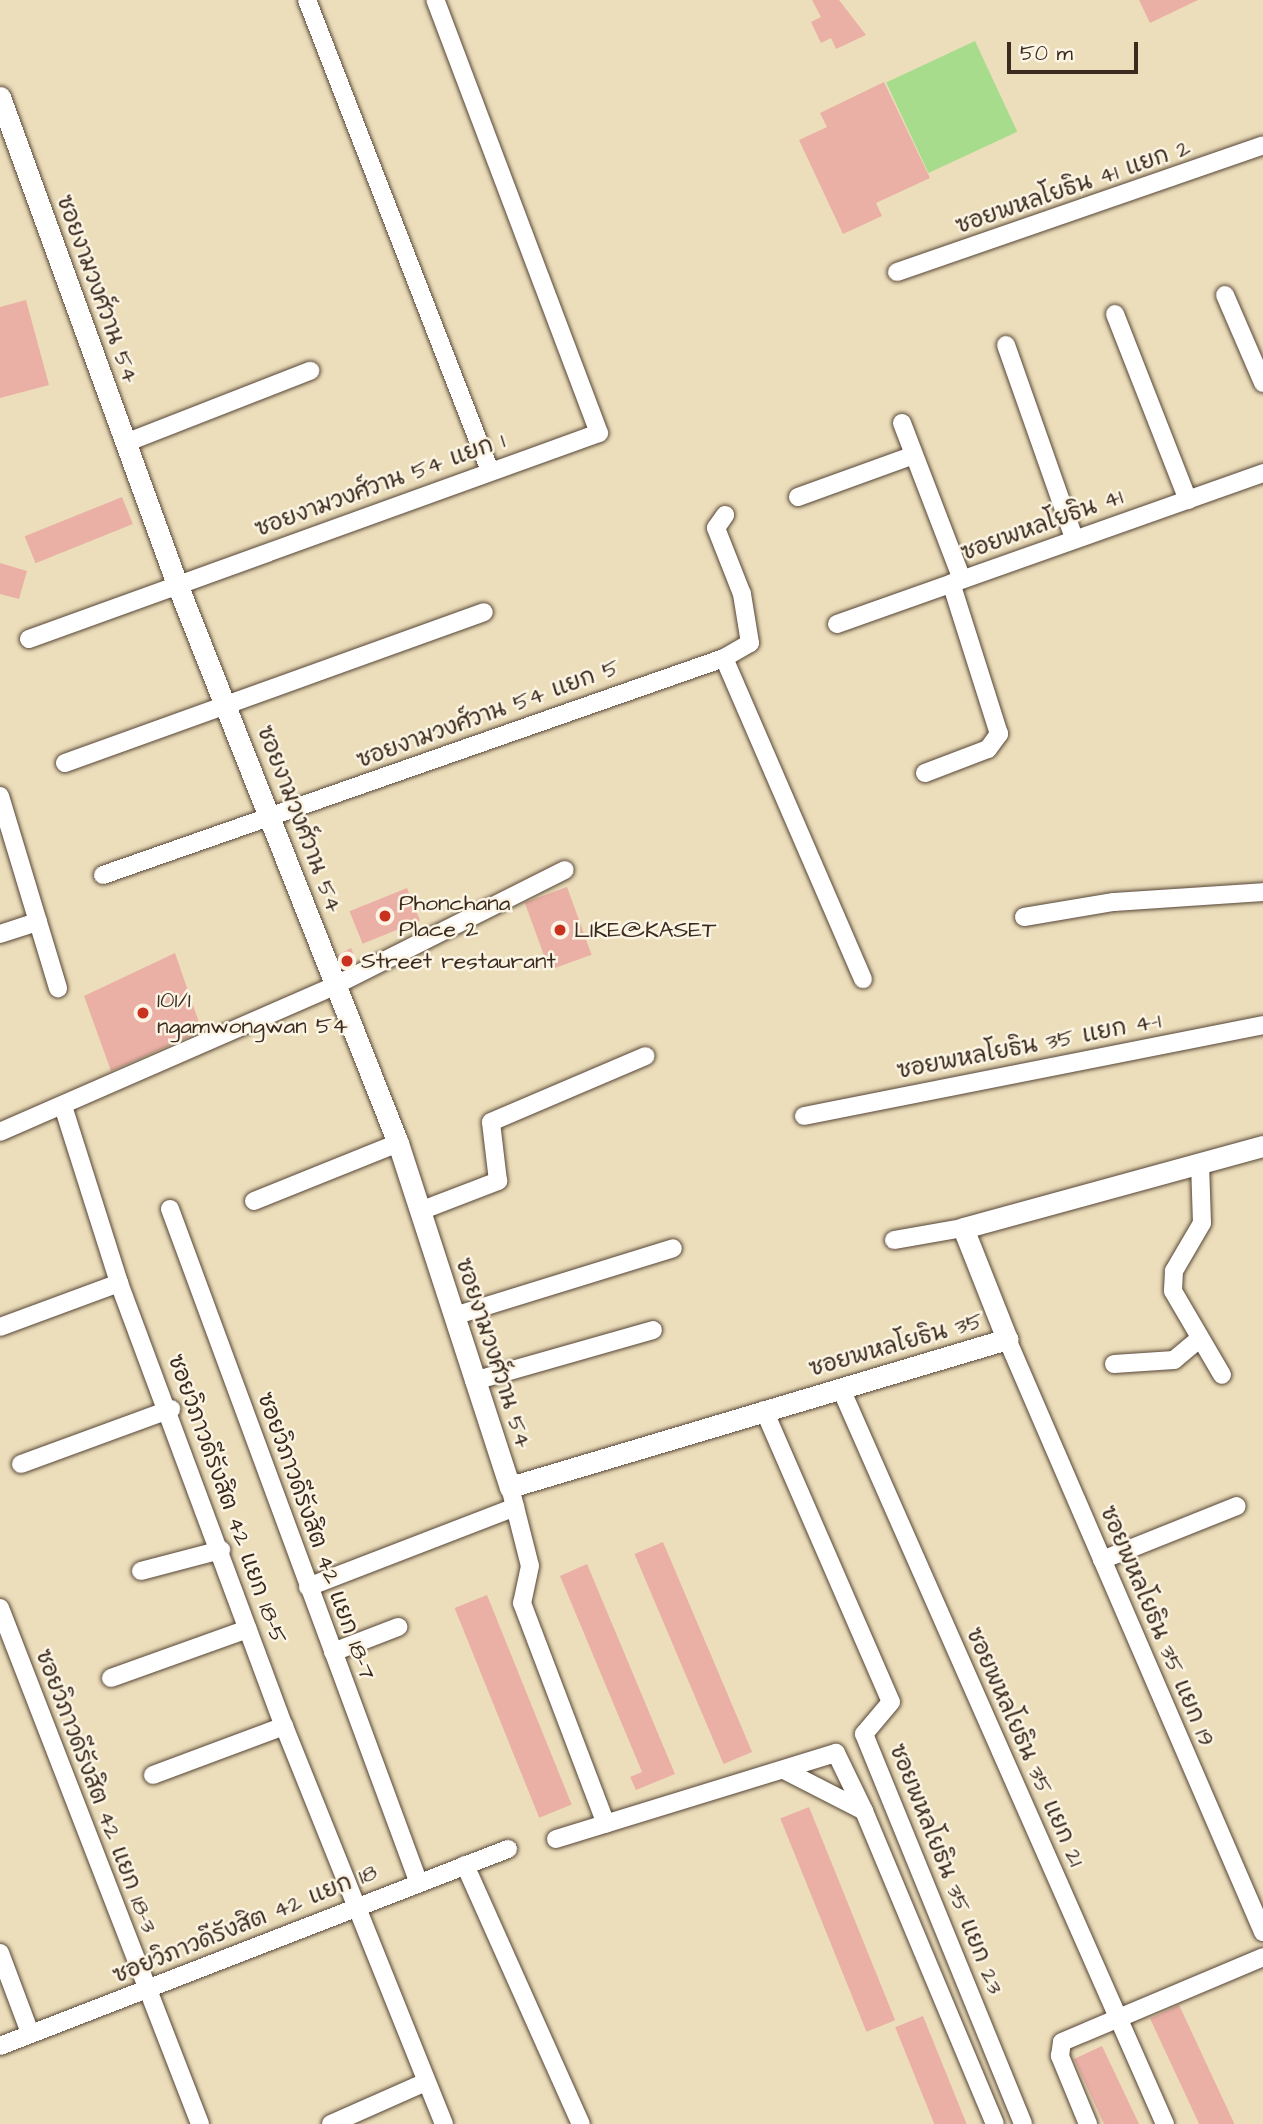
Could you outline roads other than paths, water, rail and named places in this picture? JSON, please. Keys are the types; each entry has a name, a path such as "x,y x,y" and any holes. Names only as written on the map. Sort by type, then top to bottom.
{"street":[{"path":"307,0 490,471"},
{"name":"ซอยงามวงศ์วาน 54 แยก 1","path":"29,639 599,433 435,0"},
{"name":"ซอยงามวงศ์วาน 54","path":"0,97 177,584 226,702 398,1143 512,1497 530,1566 522,1603 606,1824"},
{"name":"ซอยพหลโยธิน 41 แยก 2","path":"897,272 1263,145"},
{"path":"1225,295 1263,383"},
{"path":"1115,314 1188,500"},
{"path":"1006,345 1074,538"},
{"path":"125,443 310,371"},
{"path":"902,423 957,581 999,734 988,749 925,773"},
{"path":"798,497 914,455"},
{"name":"ซอยพหลโยธิน 41","path":"837,624 1263,473"},
{"name":"ซอยงามวงศ์วาน 54 แยก 5","path":"103,875 724,658 750,643 753,631 716,528 725,515"},
{"path":"65,762 226,702 484,612"},
{"path":"724,658 863,979"},
{"path":"0,796 6,834 38,922 58,988"},
{"path":"0,1132 336,985 565,870"},
{"path":"1024,917 1114,902 1263,892"},
{"path":"0,934 38,922"},
{"name":"ซอยพหลโยธิน 35 แยก 4-1","path":"804,1116 1263,1025"},
{"path":"420,1211 498,1181 491,1122 646,1056"},
{"name":"ซอยวิภาวดีรังสิต 42 แยก 18-5","path":"63,1106 119,1283 171,1409 284,1726 352,1906 444,2124"},
{"path":"254,1201 398,1143"},
{"path":"894,1240 963,1228 1263,1146"},
{"path":"1200,1163 1202,1223 1172,1282 1179,1310 1222,1375"},
{"name":"ซอยวิภาวดีรังสิต 42 แยก 18-7","path":"170,1209 418,1881"},
{"name":"ซอยพหลโยธิน 35","path":"512,1497 764,1410 1007,1339 963,1228"},
{"path":"454,1316 673,1248"},
{"path":"0,1327 119,1283"},
{"path":"474,1381 653,1329"},
{"name":"ซอยพหลโยธิน 35 แยก 19","path":"1007,1339 1263,1932"},
{"path":"1114,1364 1174,1360 1198,1340"},
{"name":"ซอยพหลโยธิน 35 แยก 21","path":"841,1389 1165,2124"},
{"path":"22,1464 171,1409"},
{"name":"ซอยพหลโยธิน 35 แยก 23","path":"764,1410 891,1702 864,1734 1023,2124"},
{"path":"308,1587 512,1497"},
{"path":"1102,1560 1237,1506"},
{"path":"141,1571 221,1550"},
{"name":"ซอยวิภาวดีรังสิต 42 แยก 18-3","path":"0,1608 146,1991 200,2124"},
{"path":"333,1652 398,1627"},
{"path":"111,1678 248,1629"},
{"path":"153,1775 284,1726"},
{"path":"556,1839 840,1755 995,2124"},
{"path":"784,1770 864,1811"},
{"name":"ซอยวิภาวดีรังสิต 42 แยก 18","path":"0,2046 146,1991 352,1906 509,1849"},
{"path":"466,1865 581,2124"},
{"path":"0,1953 30,2033"},
{"path":"1088,2124 1059,2048 1074,2035 1118,2020 1263,1956"},
{"path":"331,2124 426,2082"}],"place":[{"name":"Phonchana Place 2","path":"385,916"},
{"name":"LIKE@KASET","path":"560,930"},
{"name":"Street restaurant","path":"347,961"},
{"name":"101/1 ngamwongwan 54","path":"143,1013"}]}
